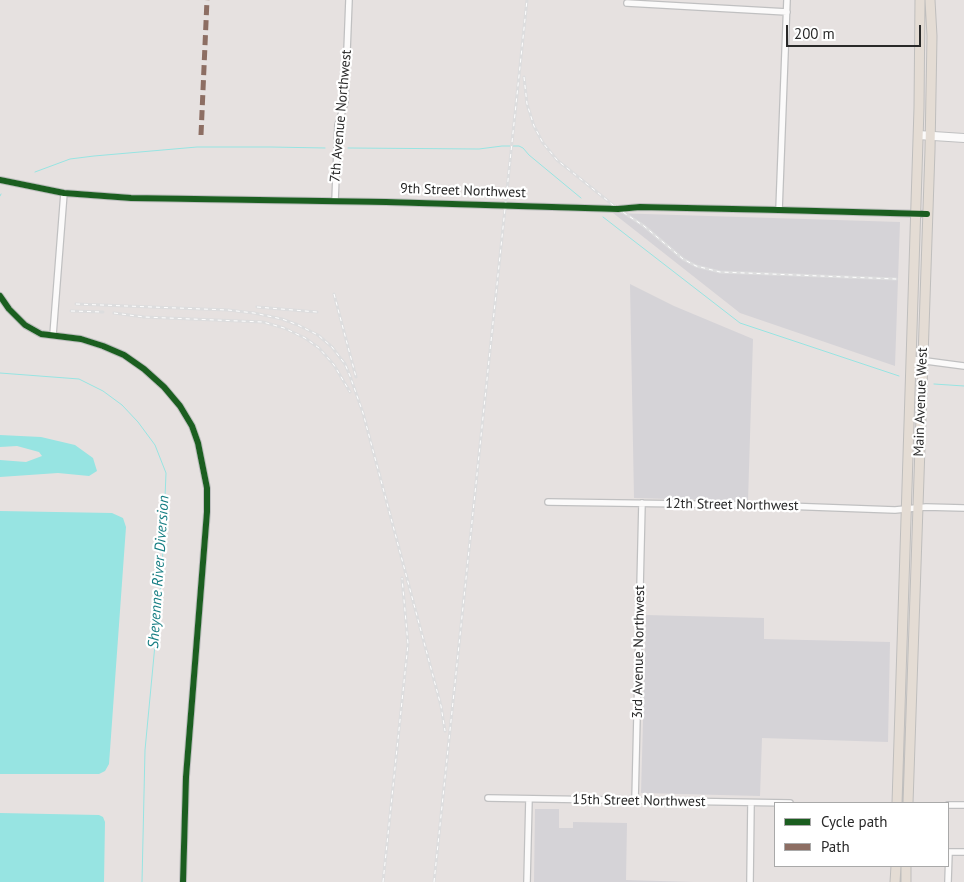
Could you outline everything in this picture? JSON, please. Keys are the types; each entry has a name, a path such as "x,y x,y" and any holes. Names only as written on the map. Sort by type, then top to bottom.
{"main road":[{"name":"Main Avenue West","path":"897,802 916,214 920,0"},
{"name":"Main Avenue West","path":"908,802 922,508 922,360 932,36 930,0"},
{"path":"895,882 896,867"},
{"path":"906,867 906,882"}],"street":[{"name":"7th Avenue Northwest","path":"335,201 338,124 345,102 349,0"},
{"path":"779,210 787,0"},
{"path":"627,3 787,12"},
{"path":"918,135 964,138"},
{"name":"9th Street Northwest","path":"0,180 64,193 131,198 927,214"},
{"path":"53,336 64,193"},
{"path":"0,296 9,309 25,325 41,334 81,340 103,346 124,355 144,369 164,387 180,406 192,426 204,466 207,488 207,512 186,777 183,882"},
{"path":"911,359 964,366"},
{"name":"12th Street Northwest","path":"548,502 907,509 964,508"},
{"name":"3rd Avenue Northwest","path":"635,801 642,504"},
{"name":"15th Street Northwest","path":"488,798 774,803"},
{"path":"527,882 529,799"},
{"path":"750,882 751,802"},
{"path":"949,805 964,806"},
{"path":"949,852 964,852"},
{"path":"948,867 948,882"}],"shaded area":[{"path":"613,213 900,222 895,366 740,313"},
{"path":"630,284 674,306 753,339 748,501 634,498"},
{"path":"646,615 764,618 764,639 890,642 888,742 762,738 760,796 641,793"},
{"path":"535,809 559,809 559,828 573,828 573,822 627,823 626,880 694,882 534,882"}],"water":[{"path":"0,435 41,437 75,445 93,458 97,471 89,476 58,473 0,477 0,460 26,462 42,456 39,452 17,446 0,447"},
{"path":"0,511 112,513 123,518 126,527 109,764 105,771 99,774 0,774"},
{"path":"0,813 99,815 103,817 105,822 104,882 0,882"}],"waterway":[{"path":"348,148 479,149 519,146 581,198"},
{"path":"35,172 70,159 197,147 325,148"},
{"path":"603,217 740,323 899,376"},
{"name":"Sheyenne River Diversion","path":"0,373 79,379 103,391 122,405 138,422 155,445 166,473 162,571 145,750 142,882"},
{"path":"934,384 964,386"}],"railway":[{"path":"434,882 527,0"},
{"path":"524,77 527,104 534,126 543,143 557,160 618,209 644,226 683,259 696,266 720,272 896,279"},
{"path":"334,294 356,377"},
{"path":"76,304 228,310 254,313 282,319 298,325 318,335 332,347 345,364 363,413 441,706 445,731"},
{"path":"257,307 317,312"},
{"path":"71,311 103,312"},
{"path":"114,313 144,317 263,322 284,328 305,338 319,348 334,365 350,392"},
{"path":"383,882 408,644 402,578"}],"marked path":[{"path":"201,135 207,0"}],"cycle path":[{"path":"0,180 64,193 131,198 927,214"},
{"path":"0,296 9,309 25,325 41,334 81,339 103,346 124,355 144,369 164,387 180,406 192,426 198,443 207,488 207,512 186,777 183,882"}]}
